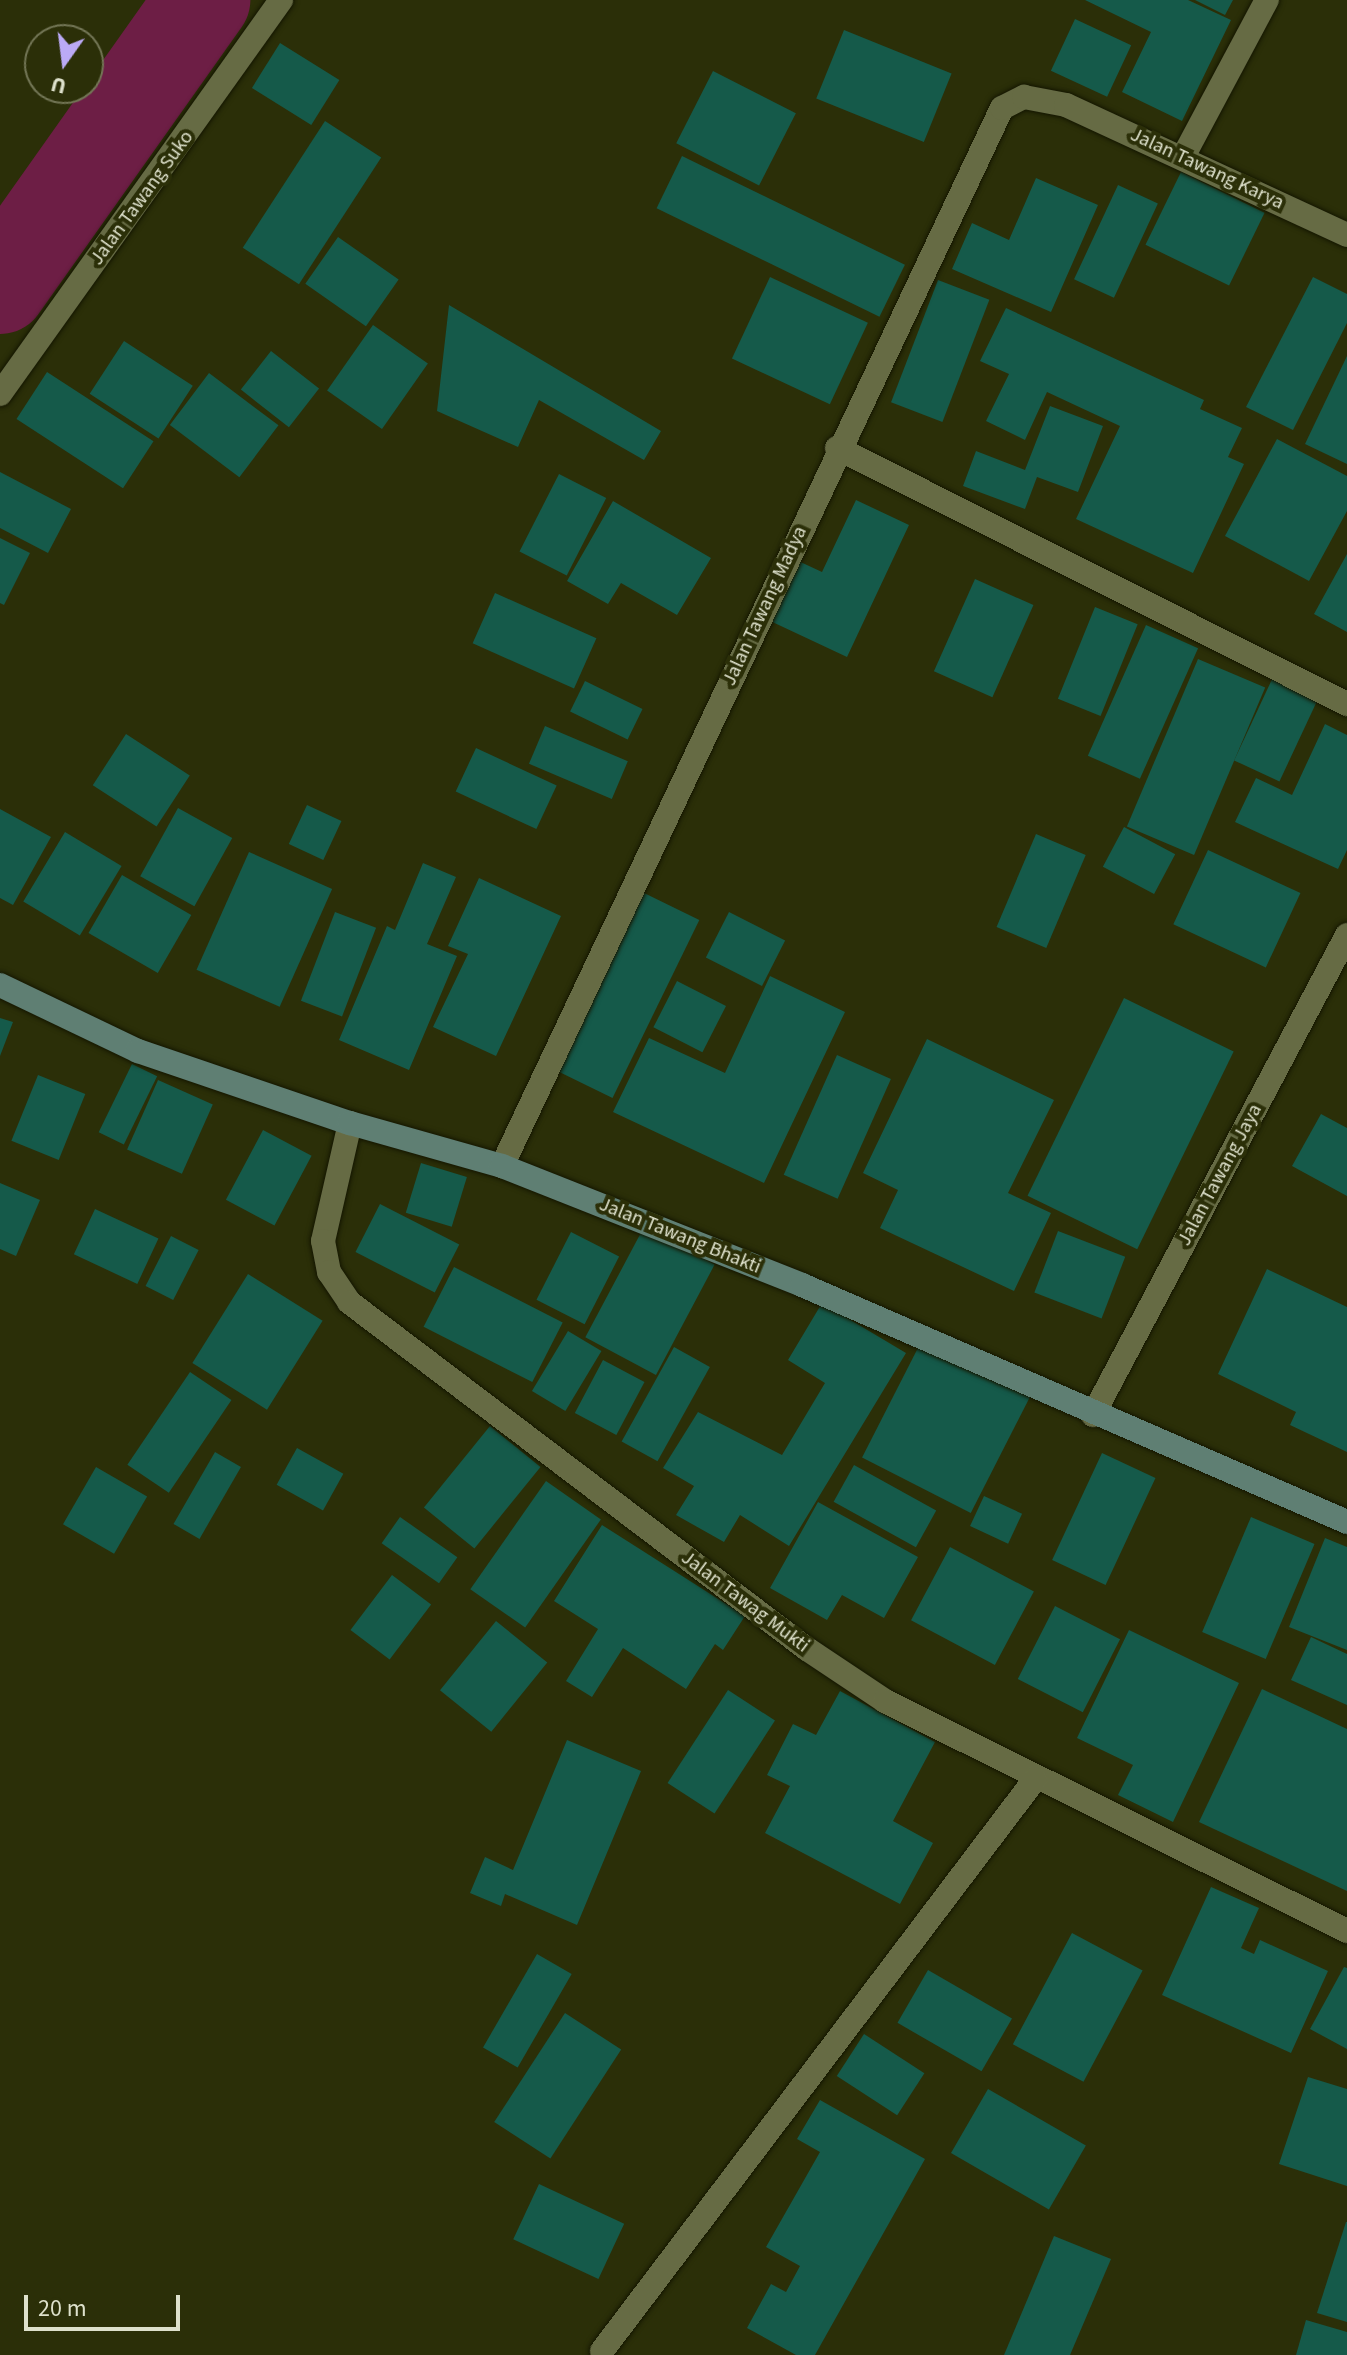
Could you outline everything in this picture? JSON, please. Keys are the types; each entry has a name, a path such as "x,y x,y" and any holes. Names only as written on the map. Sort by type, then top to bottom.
{"street":[{"name":"Jalan Tawang Suko","path":"0,394 281,0"},
{"path":"1183,157 1267,0"},
{"name":"Jalan Tawang Madya","path":"502,1166 837,448 1002,108 1024,97 1066,105"},
{"name":"Jalan Tawang Karya","path":"1066,105 1347,235"},
{"path":"837,448 1347,704"},
{"name":"Jalan Tawang Jaya","path":"1093,1415 1347,935"},
{"name":"Jalan Tawang Bhakti","path":"0,985 138,1051 350,1123 502,1166 802,1285 1093,1415 1347,1522"},
{"name":"Jalan Tawag Mukti","path":"350,1123 323,1241 329,1272 349,1302 807,1649 885,1701 1035,1779 1347,1931"},
{"path":"602,2351 1035,1779"}],"building":[{"path":"1085,0 1188,0 1231,20 1182,121 1122,92 1151,32"},
{"path":"1195,0 1233,0 1225,15"},
{"path":"1075,19 1131,45 1107,97 1051,71"},
{"path":"844,30 952,73 924,142 816,99"},
{"path":"280,43 339,80 311,125 252,88"},
{"path":"713,71 796,113 759,185 676,143"},
{"path":"325,121 381,157 299,284 243,248"},
{"path":"682,156 905,265 879,317 657,208"},
{"path":"1181,172 1265,213 1229,286 1145,245"},
{"path":"1036,178 1098,205 1051,312 952,269 972,223 1009,240"},
{"path":"1118,185 1158,204 1114,298 1074,279"},
{"path":"338,237 399,279 366,326 305,284"},
{"path":"770,277 868,323 830,404 732,359"},
{"path":"1313,277 1347,294 1347,323 1293,430 1246,407"},
{"path":"938,280 989,300 942,422 891,402"},
{"path":"449,305 661,431 644,460 539,400 518,447 437,411"},
{"path":"1006,308 1204,400 1200,409 1242,428 1228,457 1244,464 1193,573 1076,519 1120,426 1047,392 1025,440 986,421 1009,374 980,361"},
{"path":"373,325 428,363 382,429 327,391"},
{"path":"124,341 193,386 158,438 90,394"},
{"path":"271,351 319,389 289,427 241,390"},
{"path":"1347,356 1347,464 1305,444"},
{"path":"47,372 154,441 123,488 17,419"},
{"path":"209,373 278,425 239,477 170,425"},
{"path":"1050,406 1103,426 1078,492 1037,477 1025,509 963,486 976,451 1025,470"},
{"path":"1277,439 1347,476 1347,511 1309,581 1225,536"},
{"path":"0,472 71,509 48,553 0,528"},
{"path":"559,474 606,498 567,576 520,552"},
{"path":"856,500 909,525 847,657 766,619 794,559 822,572"},
{"path":"613,501 711,558 677,615 621,583 608,604 567,581"},
{"path":"0,538 30,553 4,605 0,603"},
{"path":"1347,554 1347,632 1314,614"},
{"path":"975,579 1033,605 992,697 934,671"},
{"path":"495,593 596,638 574,688 473,643"},
{"path":"1095,607 1138,624 1101,716 1058,699"},
{"path":"1146,625 1198,648 1140,779 1088,756"},
{"path":"1198,659 1265,688 1194,855 1127,827"},
{"path":"1273,677 1318,698 1279,782 1234,760"},
{"path":"585,681 643,709 628,740 570,712"},
{"path":"1325,724 1347,735 1347,850 1338,869 1235,822 1256,778 1292,795"},
{"path":"545,726 628,761 612,799 529,764"},
{"path":"126,734 190,775 157,827 93,785"},
{"path":"476,748 557,786 536,829 456,792"},
{"path":"307,805 341,821 323,860 289,844"},
{"path":"178,808 232,838 194,906 140,876"},
{"path":"0,809 51,837 13,905 0,898"},
{"path":"1124,827 1175,854 1154,894 1103,867"},
{"path":"65,832 122,866 80,935 23,901"},
{"path":"1036,834 1086,855 1046,948 997,927"},
{"path":"1208,850 1300,893 1266,967 1173,924"},
{"path":"249,852 332,889 280,1007 197,970"},
{"path":"423,863 456,877 427,944 457,956 409,1070 339,1040 387,926 395,930"},
{"path":"122,875 191,915 158,973 88,933"},
{"path":"479,878 561,916 496,1056 433,1027 468,954 448,946"},
{"path":"640,891 699,920 613,1098 553,1069"},
{"path":"335,912 376,928 342,1016 301,1001"},
{"path":"729,912 785,941 762,986 706,957"},
{"path":"770,976 845,1012 764,1183 613,1112 649,1038 725,1073"},
{"path":"677,981 726,1006 702,1052 653,1027"},
{"path":"1124,998 1234,1051 1137,1249 1028,1196"},
{"path":"0,1018 13,1022 0,1056"},
{"path":"927,1039 1054,1100 1008,1193 1051,1213 1014,1291 880,1228 898,1190 863,1173"},
{"path":"837,1055 891,1079 838,1199 784,1175"},
{"path":"132,1064 157,1076 124,1145 99,1132"},
{"path":"38,1075 85,1094 59,1160 11,1141"},
{"path":"158,1080 213,1104 182,1174 127,1149"},
{"path":"1321,1114 1347,1128 1347,1196 1292,1166"},
{"path":"263,1130 312,1156 274,1226 226,1200"},
{"path":"421,1163 467,1177 452,1227 406,1213"},
{"path":"0,1183 40,1200 16,1256 0,1249"},
{"path":"380,1204 459,1244 435,1293 355,1252"},
{"path":"95,1209 158,1239 137,1284 74,1254"},
{"path":"644,1227 715,1265 656,1375 585,1337"},
{"path":"1058,1231 1125,1257 1102,1318 1034,1293"},
{"path":"571,1232 619,1257 585,1324 536,1300"},
{"path":"171,1236 199,1250 173,1300 146,1286"},
{"path":"454,1267 563,1322 532,1382 424,1327"},
{"path":"1267,1269 1347,1307 1347,1452 1290,1425 1296,1412 1218,1374"},
{"path":"248,1274 323,1321 267,1410 192,1363"},
{"path":"822,1303 906,1353 789,1546 740,1515 724,1542 676,1515 694,1486 663,1468 698,1412 782,1455 825,1383 788,1360"},
{"path":"568,1331 601,1351 565,1411 532,1391"},
{"path":"922,1340 1031,1395 971,1513 862,1458"},
{"path":"674,1347 710,1367 657,1461 622,1441"},
{"path":"603,1360 644,1382 616,1435 575,1413"},
{"path":"190,1372 231,1400 169,1493 127,1465"},
{"path":"490,1426 541,1467 474,1549 424,1508"},
{"path":"297,1448 343,1474 323,1510 277,1485"},
{"path":"215,1452 241,1467 199,1539 174,1524"},
{"path":"1102,1453 1155,1478 1106,1585 1052,1560"},
{"path":"854,1465 936,1511 916,1547 834,1502"},
{"path":"96,1467 147,1496 114,1554 63,1524"},
{"path":"546,1481 601,1519 525,1628 470,1589"},
{"path":"984,1496 1022,1514 1008,1544 970,1526"},
{"path":"818,1502 918,1557 884,1618 842,1595 827,1620 770,1588"},
{"path":"400,1517 457,1557 439,1583 382,1543"},
{"path":"1251,1517 1315,1544 1266,1659 1202,1632"},
{"path":"602,1525 745,1616 723,1650 715,1644 686,1689 623,1648 592,1697 566,1681 598,1629 554,1601"},
{"path":"1325,1538 1347,1547 1347,1650 1289,1627"},
{"path":"950,1547 1034,1592 995,1665 911,1620"},
{"path":"392,1575 431,1604 390,1660 350,1630"},
{"path":"1055,1606 1120,1639 1083,1712 1018,1679"},
{"path":"496,1621 547,1663 491,1732 440,1690"},
{"path":"1129,1630 1239,1683 1173,1822 1118,1795 1133,1765 1077,1738"},
{"path":"1311,1637 1347,1654 1347,1705 1291,1680"},
{"path":"1262,1689 1347,1729 1347,1891 1199,1822"},
{"path":"728,1690 775,1720 715,1814 668,1783"},
{"path":"840,1691 935,1742 893,1821 933,1843 900,1904 765,1833 790,1786 767,1775 793,1724 816,1735"},
{"path":"567,1740 641,1771 577,1925 505,1894 501,1906 470,1893 485,1857 513,1870"},
{"path":"1211,1887 1259,1908 1241,1948 1254,1954 1260,1940 1328,1971 1291,2053 1162,1995"},
{"path":"1072,1933 1143,1971 1083,2082 1013,2044"},
{"path":"537,1954 572,1974 518,2068 483,2048"},
{"path":"1344,1967 1347,1968 1347,2049 1310,2029"},
{"path":"928,1970 1012,2018 982,2071 898,2023"},
{"path":"565,2013 621,2049 550,2159 494,2122"},
{"path":"864,2034 924,2073 897,2115 837,2076"},
{"path":"1308,2077 1347,2089 1347,2186 1279,2164"},
{"path":"988,2089 1086,2146 1049,2210 951,2153"},
{"path":"820,2100 925,2159 815,2355 796,2355 747,2328 771,2284 786,2292 800,2266 766,2247 820,2152 797,2139"},
{"path":"539,2184 624,2224 598,2279 513,2239"},
{"path":"1347,2222 1347,2322 1317,2313"},
{"path":"1054,2236 1111,2259 1070,2355 1004,2355"},
{"path":"1306,2320 1347,2332 1347,2355 1296,2355"}],"waterway":[{"path":"0,287 203,0"}]}
